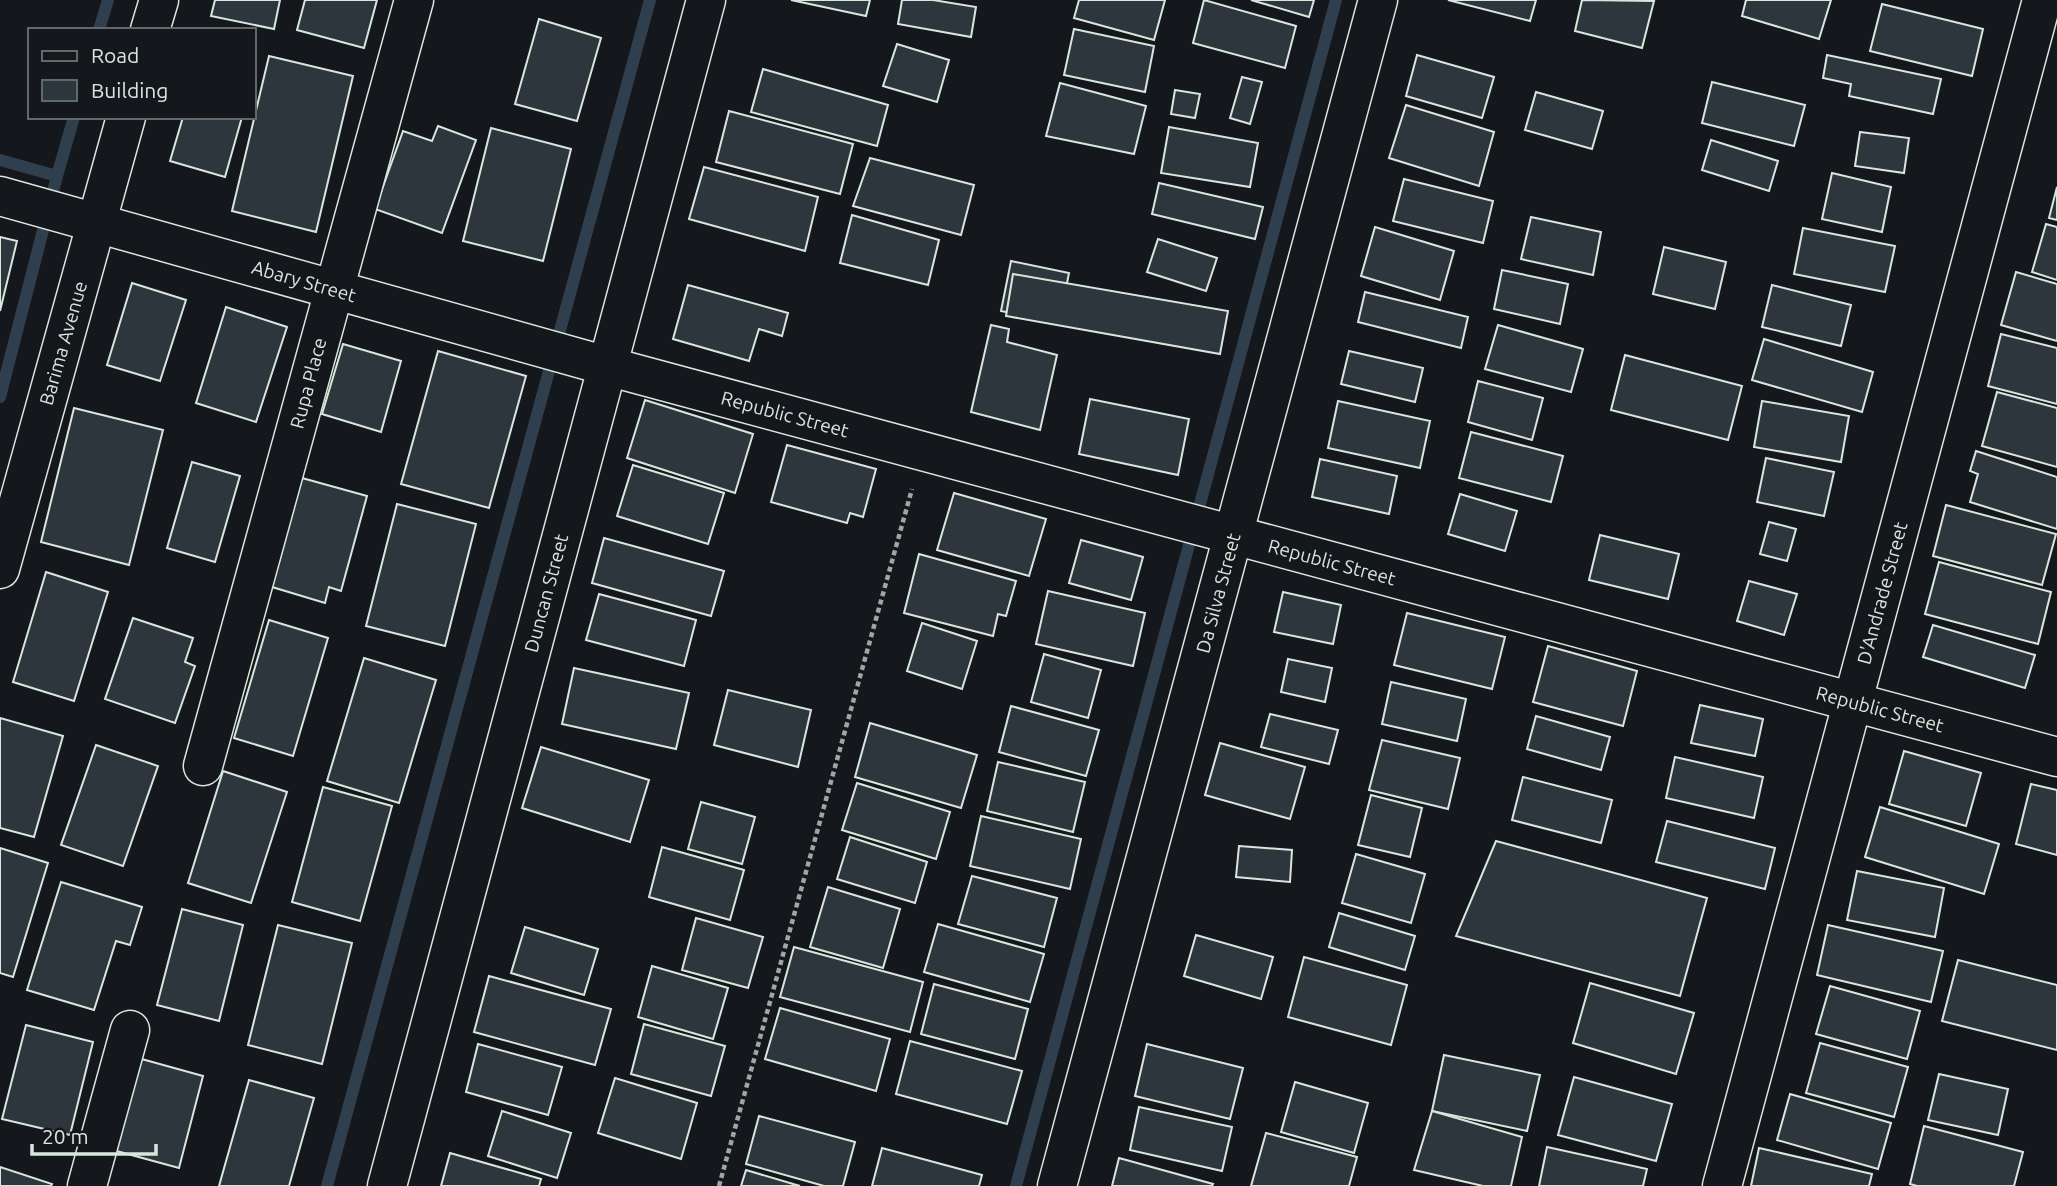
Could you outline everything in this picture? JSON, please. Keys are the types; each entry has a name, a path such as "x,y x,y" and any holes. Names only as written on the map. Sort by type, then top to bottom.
{"street":[{"path":"151,28 159,0"},
{"name":"Rupa Place","path":"203,766 414,0"},
{"name":"Duncan Street","path":"387,1186 596,363 706,0"},
{"name":"Da Silva Street","path":"1057,1186 1227,534 1378,0"},
{"name":"D'Andrade Street","path":"1722,1186 2042,0"},
{"name":"Barima Avenue","path":"0,569 88,221 125,119"},
{"name":"Abary Street","path":"15,201 596,363"},
{"name":"Republic Street","path":"596,363 2057,757"},
{"path":"87,1186 130,1030"}],"path":[{"path":"719,1186 923,452"}],"building":[{"path":"215,0 280,0 274,29 211,16"},
{"path":"305,0 377,0 364,48 297,30"},
{"path":"791,0 870,0 866,16"},
{"path":"902,0 933,0 976,7 971,37 898,24"},
{"path":"1079,0 1165,0 1154,40 1074,18"},
{"path":"1204,0 1296,26 1285,68 1193,43"},
{"path":"1251,0 1314,0 1309,17"},
{"path":"1448,0 1536,0 1530,21"},
{"path":"1582,0 1654,1 1642,48 1575,31"},
{"path":"1746,0 1831,0 1819,39 1742,16"},
{"path":"1882,4 1983,29 1972,76 1870,51"},
{"path":"539,19 601,38 577,121 515,104"},
{"path":"1074,29 1154,46 1145,92 1064,75"},
{"path":"897,44 949,60 937,102 883,86"},
{"path":"1417,55 1494,77 1482,118 1406,96"},
{"path":"1827,55 1941,79 1933,114 1849,96 1851,84 1823,78"},
{"path":"269,56 353,76 316,232 232,211"},
{"path":"763,69 888,105 877,146 751,112"},
{"path":"1242,77 1262,82 1250,124 1230,118"},
{"path":"1712,82 1805,105 1794,146 1702,123"},
{"path":"1060,83 1146,106 1134,154 1046,136"},
{"path":"1175,90 1200,94 1195,118 1171,114"},
{"path":"1536,92 1603,111 1592,149 1525,130"},
{"path":"1406,105 1494,132 1479,186 1389,158"},
{"path":"729,111 853,144 840,194 716,162"},
{"path":"182,119 241,119 225,177 170,161"},
{"path":"438,126 476,140 442,233 375,209 403,131 432,141"},
{"path":"1169,127 1258,143 1250,187 1161,173"},
{"path":"491,128 571,149 543,261 463,241"},
{"path":"1860,132 1909,138 1904,173 1855,166"},
{"path":"1711,140 1778,161 1769,191 1702,170"},
{"path":"870,158 974,185 961,235 853,206"},
{"path":"704,167 818,197 805,251 689,219"},
{"path":"1832,173 1891,187 1882,232 1822,219"},
{"path":"1404,179 1493,201 1483,243 1393,221"},
{"path":"1159,183 1263,207 1255,239 1152,214"},
{"path":"2057,187 2057,220 2049,218"},
{"path":"852,215 939,240 928,285 840,263"},
{"path":"1531,217 1601,232 1593,275 1521,259"},
{"path":"2046,224 2057,227 2057,280 2032,272"},
{"path":"1375,227 1454,251 1440,300 1361,276"},
{"path":"1803,228 1895,246 1885,292 1794,274"},
{"path":"0,237 17,241 0,311"},
{"path":"1158,239 1217,258 1206,291 1147,272"},
{"path":"1664,247 1726,262 1715,309 1653,294"},
{"path":"1011,261 1069,273 1059,323 1001,311"},
{"path":"1502,270 1568,284 1560,324 1494,309"},
{"path":"2016,272 2057,284 2057,341 2001,325"},
{"path":"1013,274 1228,311 1220,354 1006,316"},
{"path":"132,283 186,300 160,381 107,365"},
{"path":"688,285 788,313 782,336 759,329 749,361 673,339"},
{"path":"1772,285 1851,305 1841,346 1762,327"},
{"path":"1365,292 1468,317 1461,348 1358,322"},
{"path":"226,307 287,327 256,422 196,403"},
{"path":"991,325 1009,329 1007,342 1057,355 1040,430 971,412"},
{"path":"1498,325 1583,349 1571,392 1485,369"},
{"path":"2001,334 2057,348 2057,404 1988,386"},
{"path":"1764,339 1873,372 1862,412 1752,380"},
{"path":"343,344 401,361 381,432 322,414"},
{"path":"438,351 526,376 489,508 401,484"},
{"path":"1349,351 1423,368 1415,402 1341,384"},
{"path":"1625,355 1742,386 1728,440 1611,410"},
{"path":"1478,381 1543,398 1532,440 1468,422"},
{"path":"1997,392 2057,408 2057,467 1982,446"},
{"path":"1090,399 1189,419 1178,475 1079,454"},
{"path":"645,400 753,434 735,493 627,458"},
{"path":"1338,401 1430,421 1420,468 1328,448"},
{"path":"1762,401 1849,416 1841,462 1754,447"},
{"path":"74,408 163,430 129,565 41,542"},
{"path":"1471,432 1563,456 1551,502 1459,478"},
{"path":"787,445 876,469 863,517 850,513 847,523 771,502"},
{"path":"1976,451 2057,477 2057,529 1970,502 1978,474 1970,471"},
{"path":"1766,458 1834,472 1824,516 1757,502"},
{"path":"1320,459 1397,476 1389,514 1312,497"},
{"path":"192,462 240,476 215,562 167,548"},
{"path":"633,465 724,493 708,544 617,516"},
{"path":"302,478 367,496 341,591 329,587 325,603 272,587"},
{"path":"954,493 1046,519 1029,576 937,550"},
{"path":"1460,494 1517,511 1505,551 1448,534"},
{"path":"397,504 476,524 445,646 366,626"},
{"path":"1946,505 2056,534 2042,585 1933,556"},
{"path":"1769,522 1796,529 1787,561 1760,554"},
{"path":"1600,535 1679,554 1668,599 1589,580"},
{"path":"604,538 724,571 711,616 592,583"},
{"path":"1081,540 1143,557 1131,600 1069,583"},
{"path":"919,554 1016,581 1006,616 998,614 993,636 904,613"},
{"path":"1939,562 2051,592 2038,644 1925,614"},
{"path":"46,572 108,592 74,701 13,682"},
{"path":"1749,581 1797,594 1784,635 1737,621"},
{"path":"1048,591 1145,613 1133,666 1036,644"},
{"path":"1283,592 1341,605 1333,644 1274,632"},
{"path":"599,594 696,620 684,666 586,640"},
{"path":"1407,613 1505,637 1492,689 1394,665"},
{"path":"133,618 193,638 185,662 195,666 175,723 105,699"},
{"path":"269,620 328,638 293,756 234,738"},
{"path":"922,623 977,641 962,689 907,671"},
{"path":"1933,625 2035,655 2025,688 1923,657"},
{"path":"1548,646 1637,671 1623,726 1533,702"},
{"path":"1044,654 1101,670 1088,718 1031,702"},
{"path":"364,658 436,680 399,803 327,781"},
{"path":"1288,659 1332,668 1325,702 1281,692"},
{"path":"574,668 689,693 676,749 562,724"},
{"path":"1391,682 1466,699 1457,741 1382,724"},
{"path":"728,690 811,710 798,767 714,745"},
{"path":"1700,705 1763,719 1755,756 1691,743"},
{"path":"1011,706 1099,730 1086,776 999,752"},
{"path":"1270,714 1338,730 1329,764 1261,747"},
{"path":"1536,716 1610,737 1601,770 1527,749"},
{"path":"0,718 63,736 34,837 0,828"},
{"path":"870,723 977,755 961,808 855,777"},
{"path":"1382,740 1460,758 1448,809 1369,790"},
{"path":"1220,743 1305,767 1290,819 1205,795"},
{"path":"96,745 158,766 123,866 61,845"},
{"path":"541,747 649,780 630,842 522,808"},
{"path":"1904,751 1981,773 1966,826 1889,804"},
{"path":"1675,757 1763,777 1754,818 1666,798"},
{"path":"998,762 1085,782 1073,832 987,811"},
{"path":"223,771 287,792 251,903 188,883"},
{"path":"1523,777 1612,800 1601,843 1512,820"},
{"path":"857,783 950,812 936,859 842,830"},
{"path":"2031,784 2057,790 2057,855 2016,844"},
{"path":"323,787 392,806 360,921 292,902"},
{"path":"1371,795 1422,808 1410,857 1358,845"},
{"path":"701,802 755,817 742,864 688,849"},
{"path":"1880,807 1999,844 1984,894 1865,857"},
{"path":"981,816 1081,839 1070,889 970,866"},
{"path":"1667,821 1775,848 1765,889 1656,862"},
{"path":"850,837 927,862 915,903 837,879"},
{"path":"1496,841 1707,898 1680,996 1456,936"},
{"path":"1239,846 1292,850 1290,882 1236,877"},
{"path":"662,847 744,870 730,920 649,897"},
{"path":"0,848 48,863 13,977 0,973"},
{"path":"1356,854 1425,874 1411,923 1342,903"},
{"path":"1857,871 1944,888 1935,937 1847,920"},
{"path":"972,876 1057,898 1044,947 958,924"},
{"path":"61,882 142,907 130,945 116,941 94,1010 27,990"},
{"path":"828,887 900,909 883,968 810,947"},
{"path":"182,909 243,925 219,1021 157,1005"},
{"path":"1339,913 1415,936 1405,970 1329,947"},
{"path":"696,918 763,937 748,988 682,970"},
{"path":"938,924 1044,954 1030,1002 924,972"},
{"path":"278,925 352,943 322,1064 248,1045"},
{"path":"1828,925 1943,951 1931,1002 1817,975"},
{"path":"525,927 598,949 584,995 511,973"},
{"path":"1196,935 1273,957 1261,999 1184,976"},
{"path":"794,947 923,982 910,1032 780,997"},
{"path":"1304,957 1407,985 1391,1045 1288,1017"},
{"path":"1958,960 2057,985 2057,1050 1942,1021"},
{"path":"652,966 728,988 713,1039 638,1017"},
{"path":"489,976 611,1009 595,1065 474,1032"},
{"path":"1590,983 1694,1013 1676,1074 1573,1043"},
{"path":"934,984 1028,1009 1015,1059 921,1034"},
{"path":"1830,986 1920,1011 1907,1059 1816,1034"},
{"path":"780,1008 890,1039 876,1091 765,1059"},
{"path":"644,1024 725,1046 711,1096 631,1074"},
{"path":"26,1025 93,1042 70,1135 2,1119"},
{"path":"910,1041 1022,1071 1007,1124 896,1094"},
{"path":"1820,1043 1908,1067 1894,1117 1806,1093"},
{"path":"478,1044 562,1067 548,1115 466,1092"},
{"path":"1147,1044 1243,1068 1230,1119 1135,1096"},
{"path":"1444,1055 1540,1075 1527,1131 1432,1111"},
{"path":"138,1058 203,1076 179,1168 113,1150"},
{"path":"1939,1074 2008,1089 1998,1135 1928,1120"},
{"path":"1574,1077 1672,1104 1656,1161 1558,1135"},
{"path":"615,1078 697,1103 681,1159 598,1133"},
{"path":"249,1080 314,1098 289,1186 219,1186"},
{"path":"1295,1082 1368,1103 1354,1153 1281,1132"},
{"path":"1790,1094 1891,1123 1878,1169 1777,1140"},
{"path":"1139,1107 1232,1127 1222,1171 1130,1150"},
{"path":"502,1111 571,1133 557,1178 488,1156"},
{"path":"1432,1111 1522,1137 1511,1186 1483,1186 1414,1170"},
{"path":"759,1116 855,1142 843,1186 824,1186 746,1164"},
{"path":"1924,1126 2023,1152 2014,1186 1910,1184"},
{"path":"1266,1133 1357,1157 1349,1186 1251,1186"},
{"path":"1547,1147 1647,1169 1643,1186 1539,1186"},
{"path":"882,1148 982,1175 979,1186 872,1186"},
{"path":"1759,1148 1872,1174 1869,1186 1751,1186"},
{"path":"450,1153 541,1179 539,1186 441,1186"},
{"path":"1119,1158 1213,1184 1112,1186"},
{"path":"0,1167 52,1184 0,1186"},
{"path":"746,1170 800,1186 741,1186"}],"waterway":[{"path":"100,28 108,0"},
{"path":"327,1186 650,0"},
{"path":"1016,1186 1336,0"},
{"path":"0,160 57,176 73,119"},
{"path":"0,397 57,176"}]}
